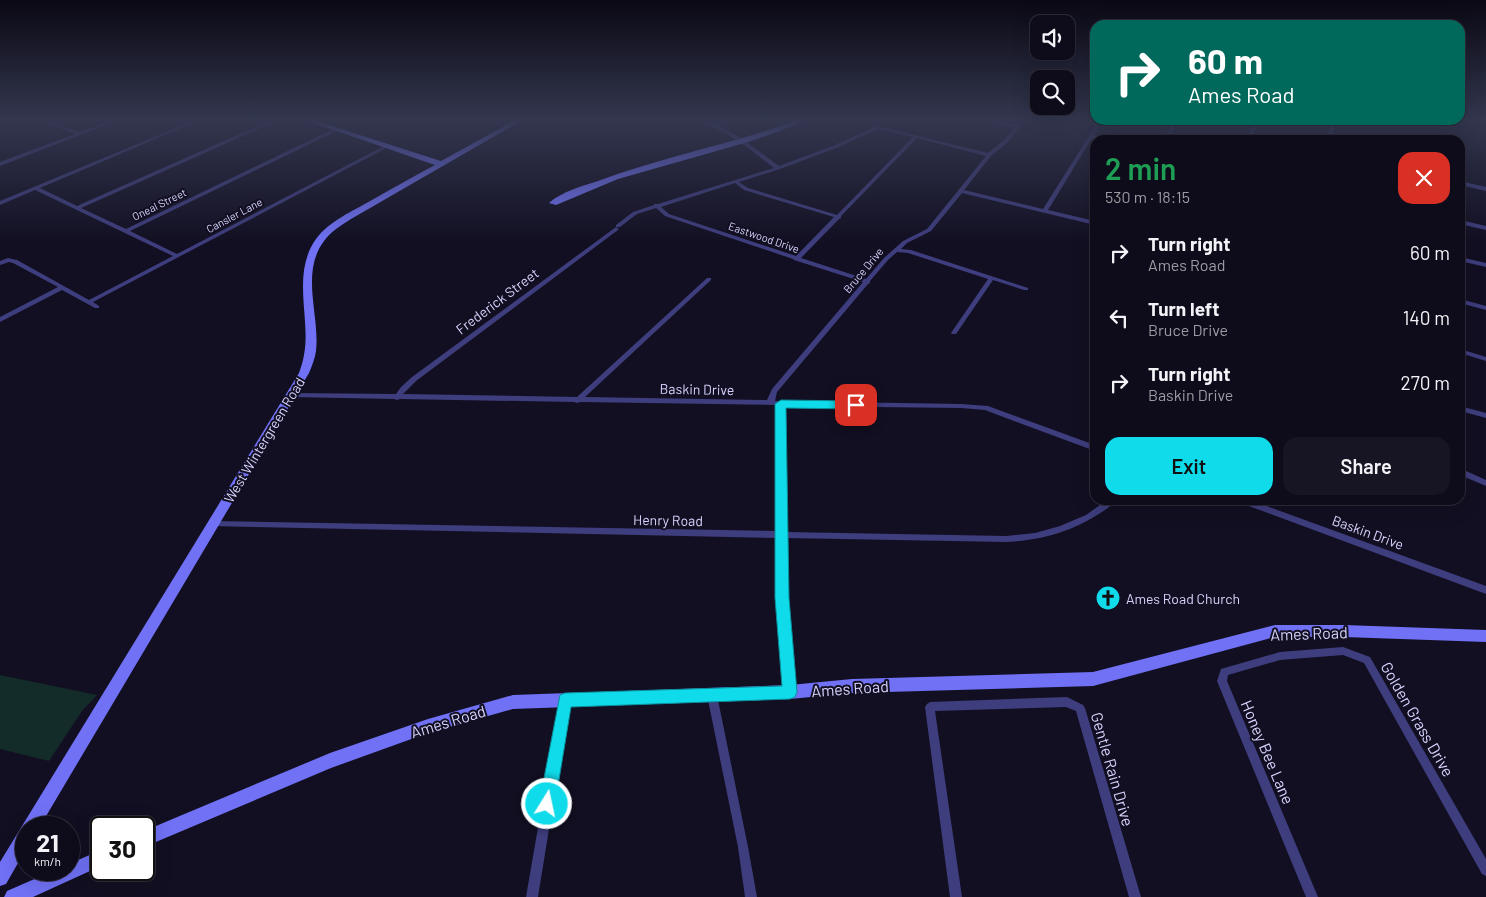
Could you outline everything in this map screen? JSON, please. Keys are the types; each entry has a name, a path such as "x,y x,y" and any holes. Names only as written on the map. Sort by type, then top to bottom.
{"street":[{"path":"0,164 10,160"},
{"path":"0,203 103,160"},
{"path":"77,208 185,160"},
{"name":"Oneal Street","path":"126,231 273,160"},
{"name":"Cansler Lane","path":"89,302 362,160"},
{"path":"429,160 441,164"},
{"name":"West Wintergreen Road","path":"37,816 304,373 311,348 308,277 310,258 315,246 331,228 348,217 448,160"},
{"path":"553,203 602,181 679,160"},
{"path":"767,160 778,168"},
{"name":"Frederick Street","path":"397,398 403,389 414,379 635,213 800,160"},
{"path":"796,258 894,160"},
{"name":"Bruce Drive","path":"771,404 774,391 892,252 905,242 929,230 985,160"},
{"path":"1045,210 1077,160"},
{"path":"735,181 746,189 839,217"},
{"path":"1465,184 1486,189"},
{"path":"35,188 178,256"},
{"path":"961,191 1090,222"},
{"name":"Eastwood Drive","path":"656,206 667,215 868,282"},
{"path":"1465,223 1486,228"},
{"path":"897,250 909,251 1026,289"},
{"path":"0,263 8,260 15,261 97,307"},
{"path":"1465,260 1486,265"},
{"path":"954,333 991,278"},
{"path":"577,401 710,279"},
{"path":"0,320 63,287"},
{"path":"1465,302 1486,308"},
{"path":"1465,353 1486,359"},
{"name":"Baskin Drive","path":"291,395 976,407 1001,413 1090,446"},
{"path":"781,404 782,598 790,692"},
{"path":"1465,410 1486,416"},
{"path":"1465,473 1486,482"},
{"name":"Henry Road","path":"213,524 662,534 1022,538 1035,537 1074,525 1106,505"},
{"name":"Baskin Drive","path":"1255,505 1486,590"},
{"name":"Ames Road","path":"155,835 330,761 428,726 512,702 790,692 852,686 1093,678 1116,674 1275,631 1344,631 1486,636"},
{"name":"Golden Grass Drive","path":"1280,656 1343,651 1367,660 1486,870"},
{"name":"Honey Bee Lane","path":"1280,656 1224,672 1222,681 1312,897"},
{"path":"712,694 751,897"},
{"path":"532,897 565,700"},
{"name":"Gentle Rain Drive","path":"956,897 930,707 1056,702 1066,702 1080,708 1135,897"},
{"path":"0,878 15,853"},
{"path":"13,897 90,863"}],"green space":[{"path":"0,675 97,695 82,711 49,761 0,749"}],"place":[{"name":"Ames Road Church","path":"1108,598"}],"route":[{"path":"547,804 565,700 790,692 782,598 781,404 856,405"}]}
